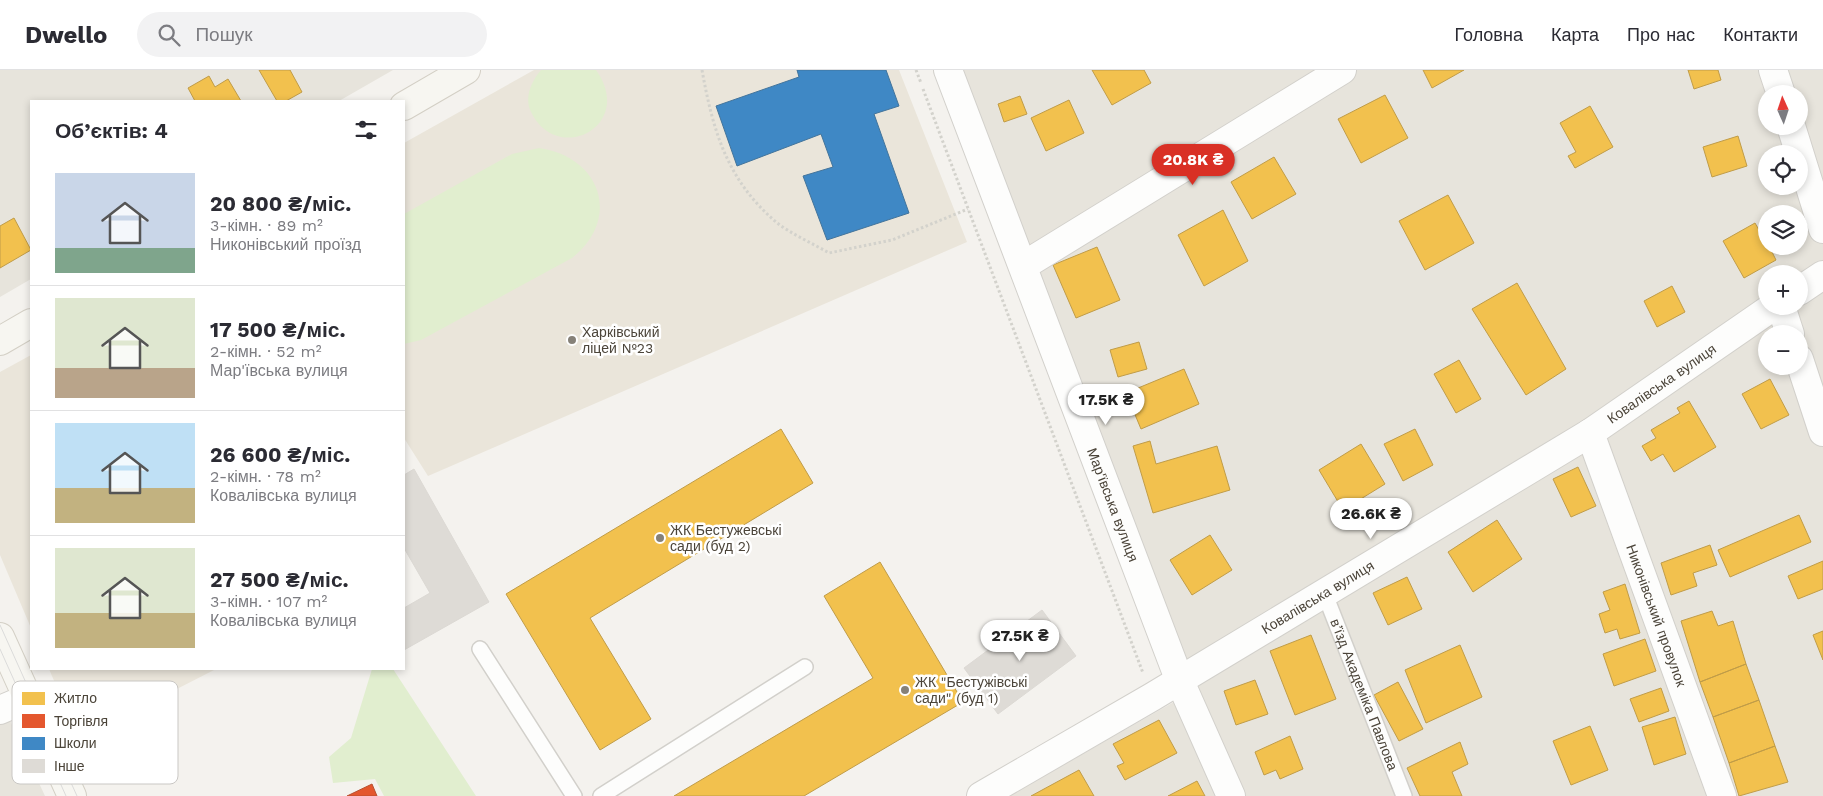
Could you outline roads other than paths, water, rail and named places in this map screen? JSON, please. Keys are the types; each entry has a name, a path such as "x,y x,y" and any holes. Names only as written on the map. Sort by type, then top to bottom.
{"main road":[{"path":"405,105 466,70"},
{"path":"0,341 30,323"},
{"path":"0,637 20,681"},
{"path":"67,784 72,796"}],"street":[{"name":"Мар'ївська вулиця","path":"948,70 1179,679 1231,796"},
{"path":"1022,266 1342,70"},
{"path":"1773,70 1778,85"},
{"path":"1794,135 1823,229"},
{"path":"1808,284 1823,275"},
{"name":"Ковалівська вулиця","path":"981,796 1152,697 1590,433 1761,315"},
{"path":"1804,375 1823,432"},
{"name":"Никонівський провулок","path":"1590,433 1722,796"},
{"path":"0,710 12,705"}],"lane":[{"name":"в’їзд Академіка Павлова","path":"1324,592 1404,796"},
{"path":"480,649 574,796"},
{"path":"601,796 805,667"}],"tram line":[{"path":"0,625 25,681"},
{"path":"0,649 14,681"},
{"path":"61,784 66,796"},
{"path":"72,784 77,796"}],"place":[{"name":"Харківський ліцей №23","path":"572,340"},
{"name":"ЖК Бестужевські сади (буд 2)","path":"660,538"},
{"name":"ЖК \"Бестужівські сади\" (буд 1)","path":"905,690"}]}
